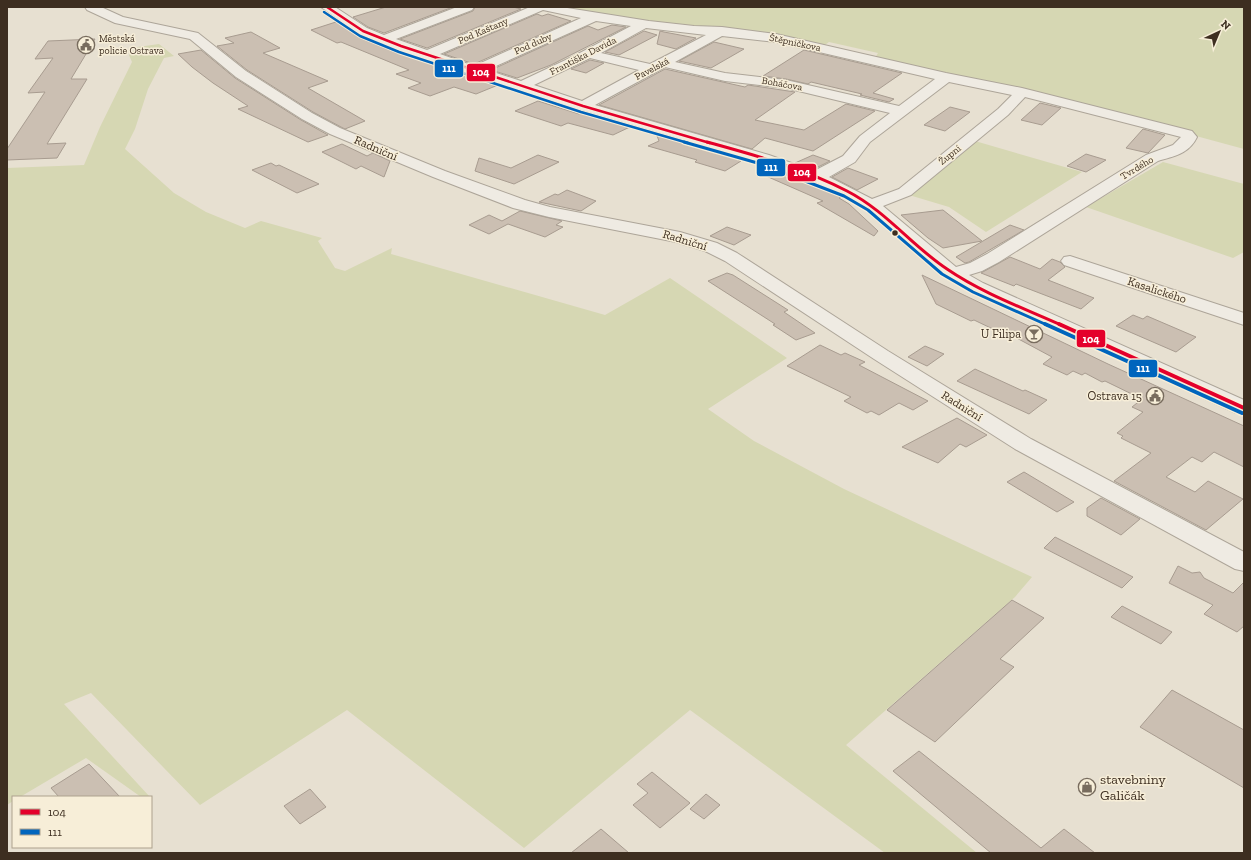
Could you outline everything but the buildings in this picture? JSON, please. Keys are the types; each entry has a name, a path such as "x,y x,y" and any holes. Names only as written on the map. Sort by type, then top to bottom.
{"street":[{"path":"327,7 355,27 383,40 583,106 763,158 816,177 847,191 871,205 952,274 999,299 1241,402"},
{"path":"383,40 468,7"},
{"name":"Pod Kaštany","path":"427,55 540,7"},
{"name":"Štěpničkova","path":"544,7 594,17 645,24 776,38 946,77 1043,97"},
{"name":"Radniční","path":"99,11 128,22 194,36 241,74 307,116 335,131 439,174 519,204 549,212 680,237 711,247 731,257 887,359 1023,444 1244,563"},
{"name":"Pod duby","path":"473,70 536,44 594,17"},
{"name":"Františka Davida","path":"521,86 588,54 645,24"},
{"path":"488,29 536,44"},
{"name":"Pavelská","path":"583,106 722,32"},
{"name":"Boháčova","path":"588,54 725,77 786,84 901,111"},
{"path":"816,177 849,159 864,139 946,77"},
{"path":"536,79 599,98"},
{"name":"Župní","path":"871,205 905,192 1003,112 1022,92"},
{"name":"Tvrdého","path":"952,274 976,266 993,258 1152,158 1180,148 1188,141 1187,134 1043,97"},
{"name":"Kasalického","path":"1070,261 1244,319"}],"green space":[{"path":"557,7 1244,7 1244,149 1137,120 875,58 878,53 829,42 822,47"},
{"path":"159,44 174,56 164,58 148,89 135,129 125,149 174,193 206,212 245,228 261,221 322,238 318,241 335,268 345,271 392,248 391,254 605,315 670,278 787,358 708,409 754,441 844,489 1032,577 1015,597 846,745 977,853 885,853 690,710 524,848 347,710 200,805 91,693 64,704 149,796 140,796 86,758 22,796 12,796 12,802 7,805 7,168 84,165 100,127 132,62 129,55 138,47"},
{"path":"975,141 1082,172 986,232 949,207 909,195"},
{"path":"1163,162 1244,184 1244,252 1233,258 1086,207"}],"transit line":[{"name":"104","path":"327,7 363,31 401,46 583,106 763,158 823,180 847,191 871,205 946,269 976,287 1244,408"},
{"name":"111","path":"324,12 360,36 399,52 581,112 761,164 844,196 868,210 942,274 973,292 1242,413"}],"place":[{"name":"Městská policie Ostrava","path":"86,45"},
{"name":"U Filipa","path":"1034,334"},
{"name":"Ostrava 15","path":"1155,396"},
{"name":"stavebniny Galičák","path":"1087,787"}]}
